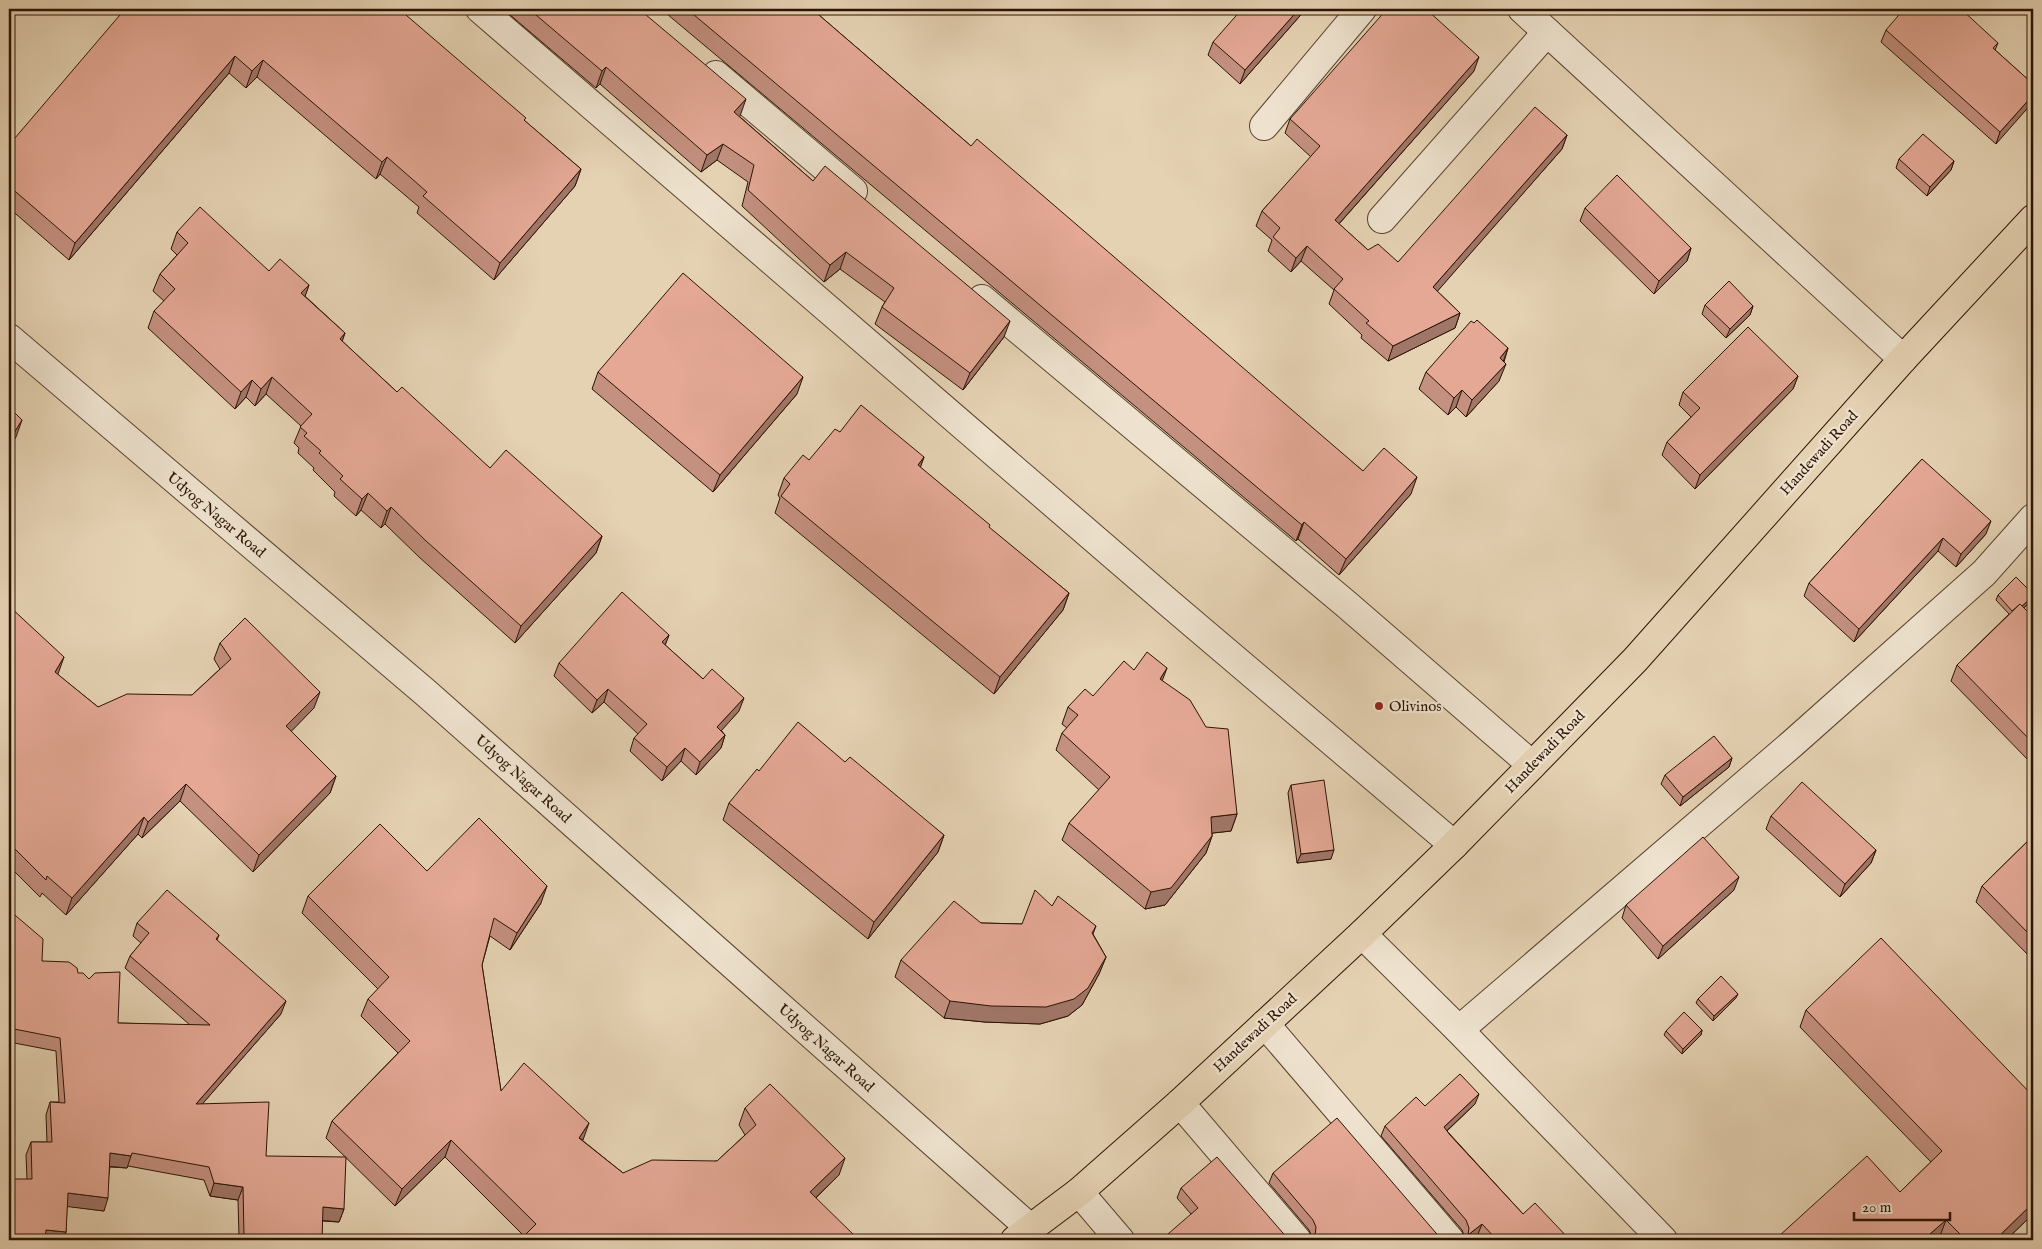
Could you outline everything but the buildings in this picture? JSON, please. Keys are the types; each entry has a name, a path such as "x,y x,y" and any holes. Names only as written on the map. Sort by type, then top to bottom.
{"main road":[{"name":"Handewadi Road","path":"1022,1234 1079,1192 1180,1103 1362,934 1454,845 1635,660 1903,359 2033,219"}],"street":[{"path":"480,9 1163,598 1454,845"},
{"path":"1264,126 1362,9"},
{"path":"1522,9 1903,359"},
{"path":"1382,219 1547,32"},
{"path":"698,60 873,207"},
{"path":"964,284 1332,593 1532,766"},
{"name":"Udyog Nagar Road","path":"9,338 426,693 1022,1234"},
{"path":"1459,1030 1781,754 1984,573 2033,518"},
{"path":"1362,934 1459,1030 1662,1240"},
{"path":"1265,1024 1450,1240"},
{"path":"1180,1103 1297,1240"},
{"path":"1079,1192 1120,1240"}],"place":[{"name":"Olivinos","path":"1379,706"}]}
